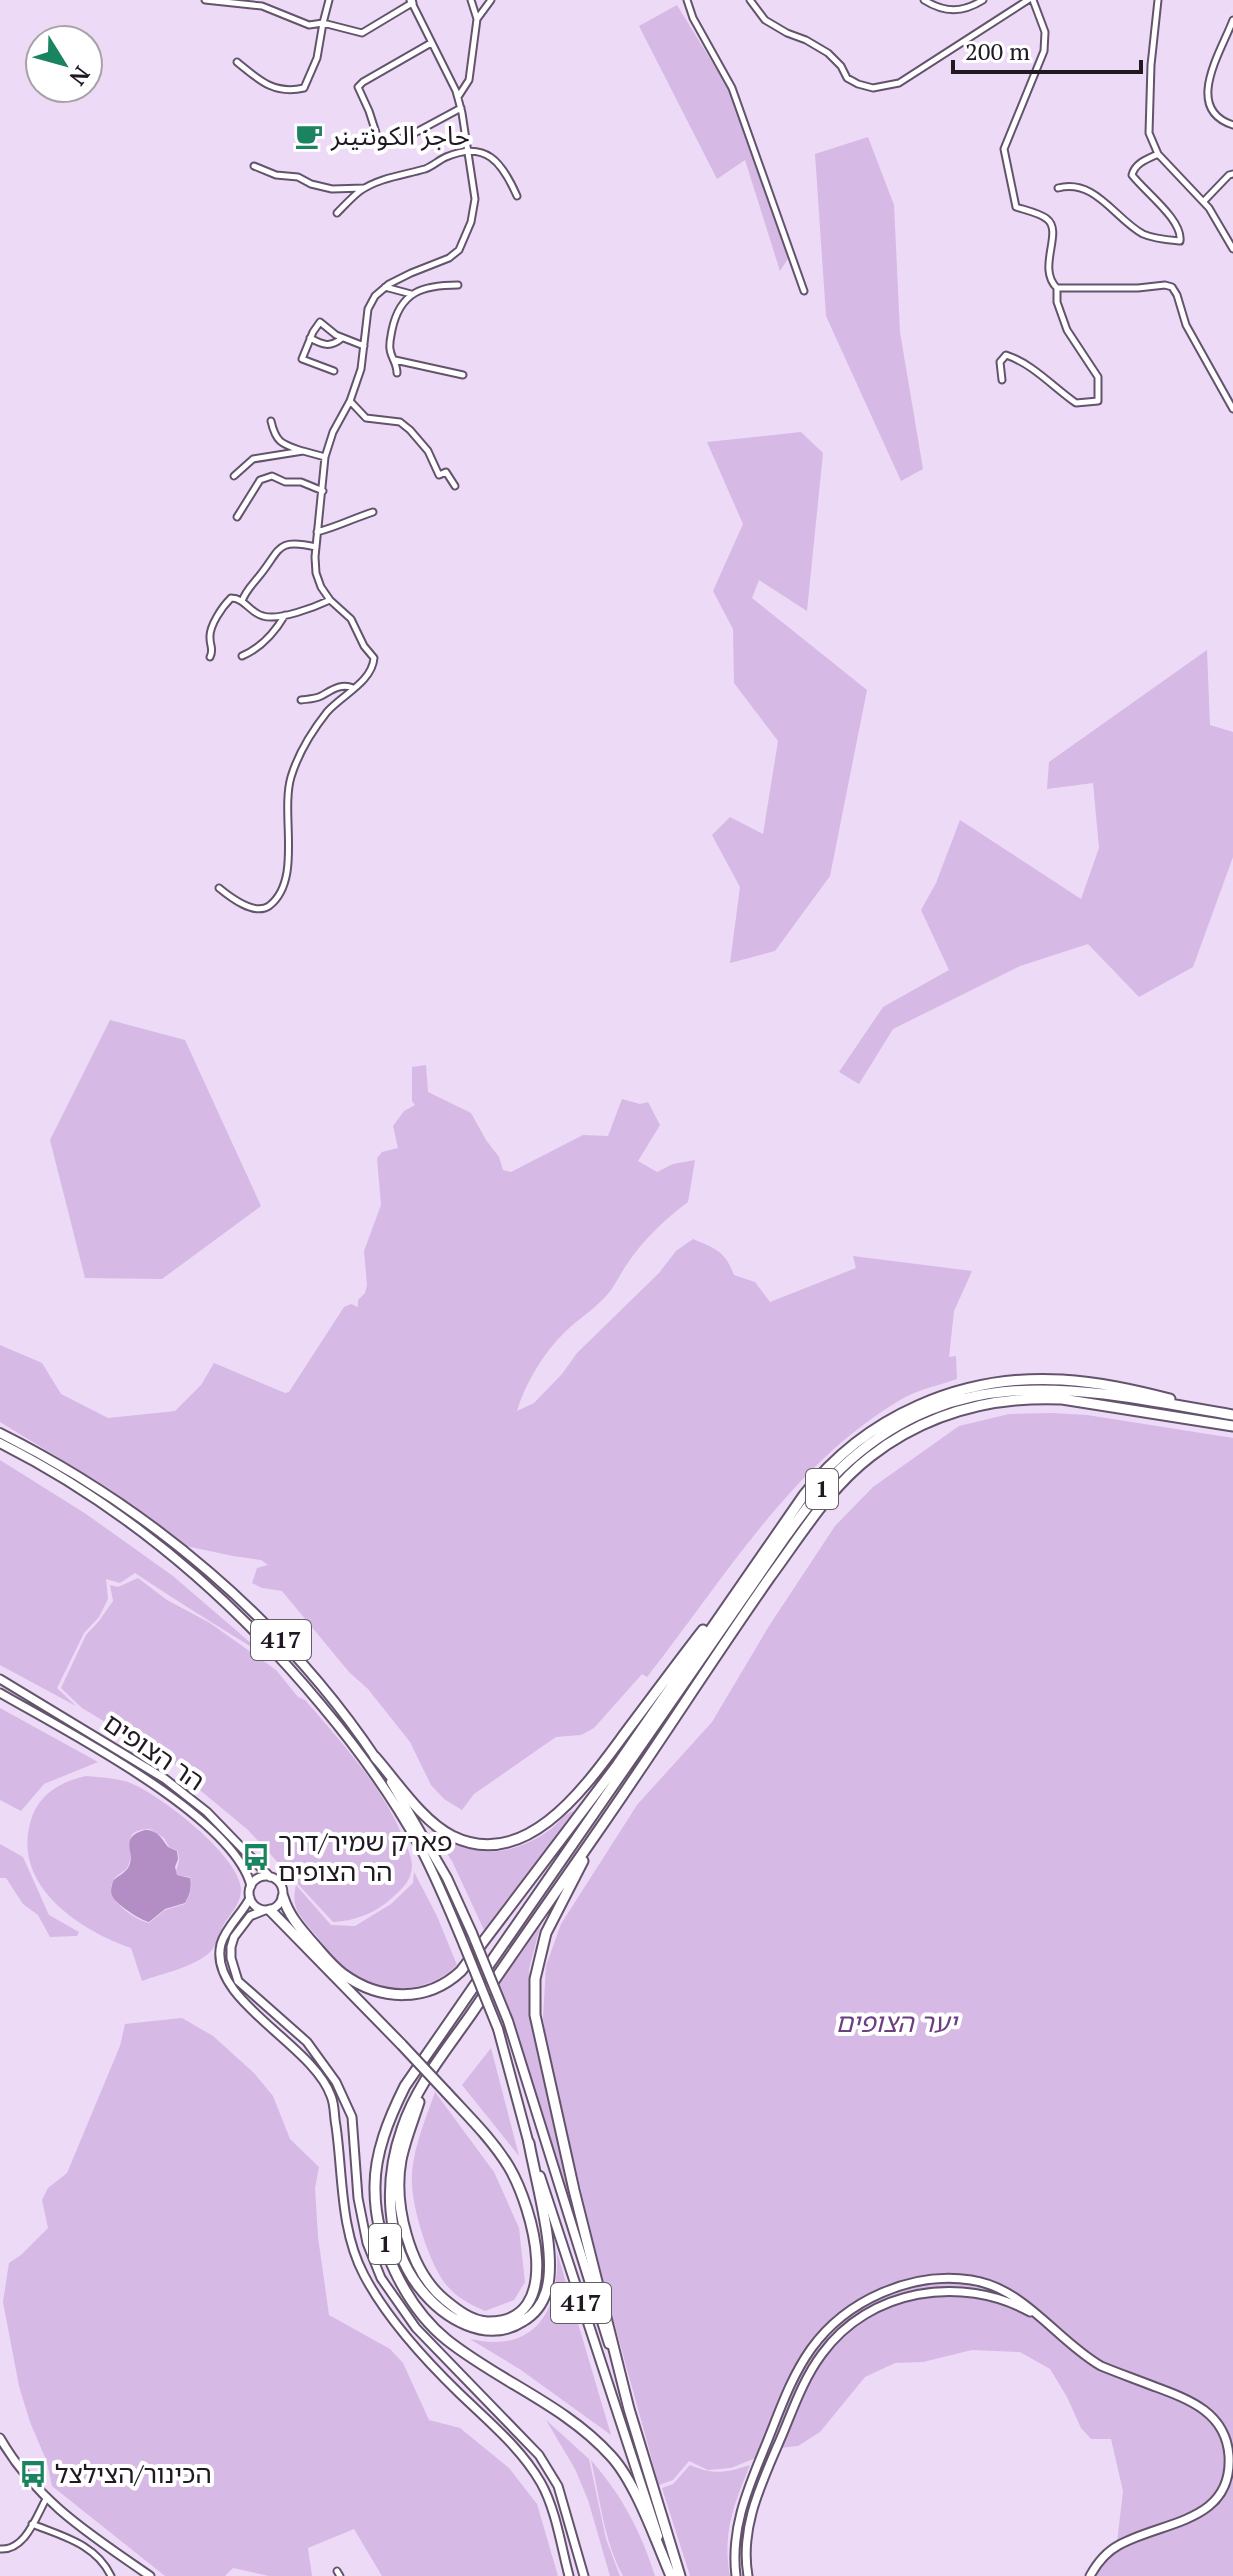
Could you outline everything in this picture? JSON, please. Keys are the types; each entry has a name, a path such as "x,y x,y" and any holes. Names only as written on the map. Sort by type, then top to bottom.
{"highway":[{"path":"283,1897 292,1920 333,1965 367,1988 383,1993 415,1995 451,1981 615,1768 816,1479 853,1443 893,1417 946,1394 989,1383 1062,1380 1135,1391 1233,1415"},
{"name":"1","path":"670,2576 631,2486 613,2458 572,2420 447,2340 428,2322 401,2283 380,2226 375,2190 383,2138 400,2096 425,2054 569,1852 762,1571 820,1491 848,1461 878,1438 913,1418 983,1393 1068,1390 1233,1415"},
{"name":"1","path":"680,2576 629,2409 535,2015 538,1963 546,1933 560,1901 607,1818 714,1658 822,1505 867,1459 905,1433 942,1416 978,1405 1039,1398 1086,1402 1233,1426"},
{"path":"375,1757 419,1810 448,1834 465,1842 481,1844 525,1836 555,1816 580,1791 764,1551"},
{"path":"529,2143 546,2237 548,2287 539,2307 523,2321 504,2329 479,2330 446,2313 419,2287 405,2263 392,2222 390,2187 398,2140 427,2079 607,1818"},
{"path":"267,1910 446,2092 496,2148 510,2170 523,2198 534,2242 537,2278 532,2298 520,2311 496,2321 472,2318 434,2292 420,2270 407,2236 400,2186 401,2162 427,2079"}],"main road":[{"name":"417","path":"0,1433 60,1466 139,1518 235,1595 287,1647 375,1757 447,1878 508,2021 629,2409"},
{"name":"417","path":"0,1443 83,1492 139,1531 217,1593 282,1659 354,1745 419,1844 498,2029 529,2143 643,2484 670,2576"},
{"name":"הר הצופים","path":"0,1679 165,1779 207,1812 270,1877"},
{"name":"הר הצופים","path":"0,1693 119,1762 181,1804 238,1859 251,1886"},
{"path":"569,2576 541,2483 500,2432 412,2342 363,2273 349,2236 332,2097 310,2063 238,1999 224,1972 221,1946 243,1913 250,1898 251,1886 259,1878 270,1877 282,1886 283,1897 278,1905 250,1916 234,1937 231,1958 238,1981 307,2042 336,2082 352,2117 358,2198 367,2243 381,2278 416,2328 539,2455 558,2486 584,2576"},
{"path":"250,1898 256,1906 267,1910"},
{"path":"736,2576 734,2546 745,2494 788,2390 817,2341 837,2321 865,2301 927,2280 957,2279 999,2289 1026,2304 1086,2358 1196,2403 1216,2420 1228,2447 1229,2467 1224,2485 1208,2507 1195,2517 1119,2545 1103,2558 1090,2576"},
{"path":"748,2576 745,2547 756,2498 810,2373 826,2348 844,2330 870,2311 898,2299 942,2291 983,2293 1029,2311 1048,2325"},
{"path":"0,2438 15,2463 46,2499 74,2523 150,2576"}],"street":[{"path":"205,0 262,6 309,25 323,23 362,33 411,1 458,98 475,199 471,222 459,250 449,258 384,287 375,296 368,309 361,369 325,457 316,573 330,600 351,619 364,646 374,658 373,666 328,711 300,755 288,798 288,862 284,888 263,908 238,902 219,888"},
{"path":"237,62 262,82 276,88 290,91 304,88 317,58 329,0"},
{"path":"458,98 469,80 477,19 471,0"},
{"path":"477,19 491,0"},
{"path":"687,0 693,18 732,88 804,291"},
{"path":"750,0 765,20 828,53 841,66 847,78 873,88 899,83 1030,0 1045,32 1044,51 1004,149 1016,207 1048,219 1052,226 1048,270 1052,283 1057,288 1172,287 1186,325 1233,409"},
{"path":"924,0 942,10 959,11 983,0"},
{"path":"1158,0 1149,133 1158,154 1204,201 1233,249"},
{"path":"1233,20 1209,79 1209,105 1217,119 1233,125"},
{"path":"431,43 358,87 380,145 409,136 461,108"},
{"path":"254,166 276,175 298,177 332,189 365,188 430,167 443,158 481,152 492,156 507,173 517,196"},
{"path":"1058,188 1080,188 1102,199 1145,235 1180,241 1180,232 1174,220 1132,175 1133,169 1140,163 1158,154"},
{"path":"1204,201 1233,174"},
{"path":"337,213 365,188"},
{"path":"384,287 411,294 432,287 458,285"},
{"path":"1002,380 1000,362 1006,355 1017,359 1076,403 1098,401 1098,377 1067,330 1057,302 1057,288"},
{"path":"397,373 389,346 397,313 411,294"},
{"path":"334,371 302,359 320,322 342,338 364,346"},
{"path":"310,338 334,345 342,338"},
{"path":"394,360 463,375"},
{"path":"350,401 366,418 400,422 410,430 428,451 439,475 446,472 455,486"},
{"path":"271,421 274,436 280,442 325,457"},
{"path":"234,476 253,459 303,451"},
{"path":"237,517 260,480 272,476 285,482 301,482 323,491"},
{"path":"317,532 342,526 373,512"},
{"path":"242,601 246,590 268,566 274,552 299,543 316,547"},
{"path":"210,657 213,651 210,631 231,598 242,601 264,617 286,615 330,600"},
{"path":"242,656 266,639 286,615"},
{"path":"301,700 318,697 339,687 353,688"},
{"path":"0,2549 16,2546 46,2499"},
{"path":"32,2524 90,2549 106,2565 111,2576"}],"green space":[{"path":"677,5 745,116 792,252 780,271 745,160 717,179 639,26"},
{"path":"868,137 894,205 900,332 923,469 901,481 826,316 815,154"},
{"path":"801,432 823,453 807,611 759,580 752,598 867,690 830,876 775,951 730,963 740,887 712,835 730,817 763,834 778,741 734,683 733,629 713,591 743,524 707,442"},
{"path":"1207,650 1210,725 1233,732 1233,857 1193,967 1139,997 1088,944 1020,966 893,1029 859,1084 839,1072 883,1007 949,970 921,910 936,883 960,820 1081,899 1099,848 1093,783 1047,789 1049,762"},
{"path":"110,1020 185,1040 261,1206 162,1279 85,1278 50,1140"},
{"path":"426,1065 428,1092 471,1113 499,1157 503,1170 511,1172 583,1135 608,1136 622,1099 640,1104 648,1102 660,1125 638,1161 657,1172 673,1164 695,1160 688,1202 647,1238 607,1295 550,1349 530,1379 517,1411 534,1403 577,1353 659,1273 676,1251 693,1239 719,1252 734,1275 755,1282 770,1302 856,1268 853,1256 972,1271 954,1311 949,1357 956,1356 957,1379 900,1400 825,1457 792,1490 732,1563 647,1677 642,1674 594,1728 581,1735 556,1737 474,1794 462,1810 444,1799 431,1785 410,1742 282,1591 252,1583 257,1568 268,1565 261,1560 186,1546 107,1487 0,1422 0,1345 42,1363 61,1394 108,1418 175,1411 201,1385 214,1363 289,1392 344,1307 351,1304 358,1307 358,1300 365,1293 364,1251 381,1205 377,1158 382,1152 398,1148 393,1126 404,1111 415,1105 412,1101 412,1067"},
{"name":"יער הצופים","path":"1009,1414 1087,1415 1233,1438 1233,2576 1096,2576 1117,2542 1123,2491 1111,2439 1091,2439 1081,2428 1050,2369 1020,2352 972,2350 923,2362 895,2363 865,2377 820,2432 798,2446 780,2448 731,2468 708,2470 689,2461 673,2480 659,2485 609,2304 550,2064 543,2018 546,1966 561,1924 637,1805 712,1722 769,1626 835,1526 873,1487 959,1426"},
{"path":"0,1460 86,1514 173,1576 266,1656 135,1573 120,1583 106,1579 108,1599 99,1617 84,1633 57,1688 76,1706 0,1665"},
{"path":"138,1578 167,1600 210,1623 276,1670 361,1767 386,1803 411,1860 409,1879 387,1902 365,1915 333,1922 248,1830 183,1776 185,1770 82,1708 61,1688 86,1635 113,1601 110,1585 118,1587"},
{"path":"0,1708 98,1762 44,1784 21,1811 0,1800"},
{"path":"86,1776 112,1779 141,1788 195,1827 227,1859 237,1875 241,1895 209,1953 186,1966 142,1981 131,1948 71,1917 40,1884 31,1865 27,1843 31,1820 45,1796","holes":["150,1829 164,1838 169,1847 178,1851 176,1872 177,1875 190,1877 190,1894 185,1904 165,1910 149,1923 121,1907 111,1886 128,1866 134,1833"]},
{"path":"575,1811 484,1930 452,1861 430,1829 460,1846 490,1852 520,1846 535,1839"},
{"path":"0,1844 23,1857 49,1915 79,1932 77,1936 50,1937 38,1915 23,1904 6,1878 0,1878"},
{"path":"414,1872 437,1916 457,1965 421,1986 380,1986 354,1975 333,1956 301,1917 294,1900 296,1885 331,1925 355,1926 391,1904 413,1883"},
{"path":"542,1920 529,1969 532,2015 596,2288 499,1984"},
{"path":"182,2018 213,2036 254,2073 273,2096 290,2139 319,2167 315,2188 318,2237 329,2315 390,2349 403,2363 429,2420 460,2428 509,2468 537,2504 558,2576 382,2576 354,2529 308,2548 312,2576 269,2576 233,2568 225,2576 165,2576 52,2486 47,2462 19,2386 3,2302 9,2263 48,2228 42,2200 48,2188 67,2173 120,2046 125,2024"},
{"path":"491,2048 519,2156 462,2085"},
{"path":"435,2092 494,2172 519,2228 525,2282 514,2300 485,2311 457,2295 442,2279 428,2251 414,2202 413,2165 420,2133"},
{"path":"557,2252 611,2435 521,2370 470,2339 493,2342 511,2340 527,2334 539,2323 554,2293"},
{"path":"546,2420 589,2459 606,2539 620,2576 610,2576 588,2500 575,2469"},
{"path":"591,2460 629,2515 655,2576 623,2576 607,2534"},
{"path":"690,2465 720,2472 750,2465 729,2532 730,2576 690,2576 662,2488 673,2484"}],"shaded area":[{"path":"145,1830 156,1833 168,1847 177,1851 177,1875 190,1878 191,1885 185,1903 165,1909 149,1922 122,1907 111,1891 113,1881 130,1862 132,1837"}],"place":[{"name":"حاجز الكونتينر","path":"309,136"},
{"name":"פארק שמיר/דרך הר הצופים","path":"256,1857"},
{"name":"הכינור/הצילצל","path":"33,2474"}]}
